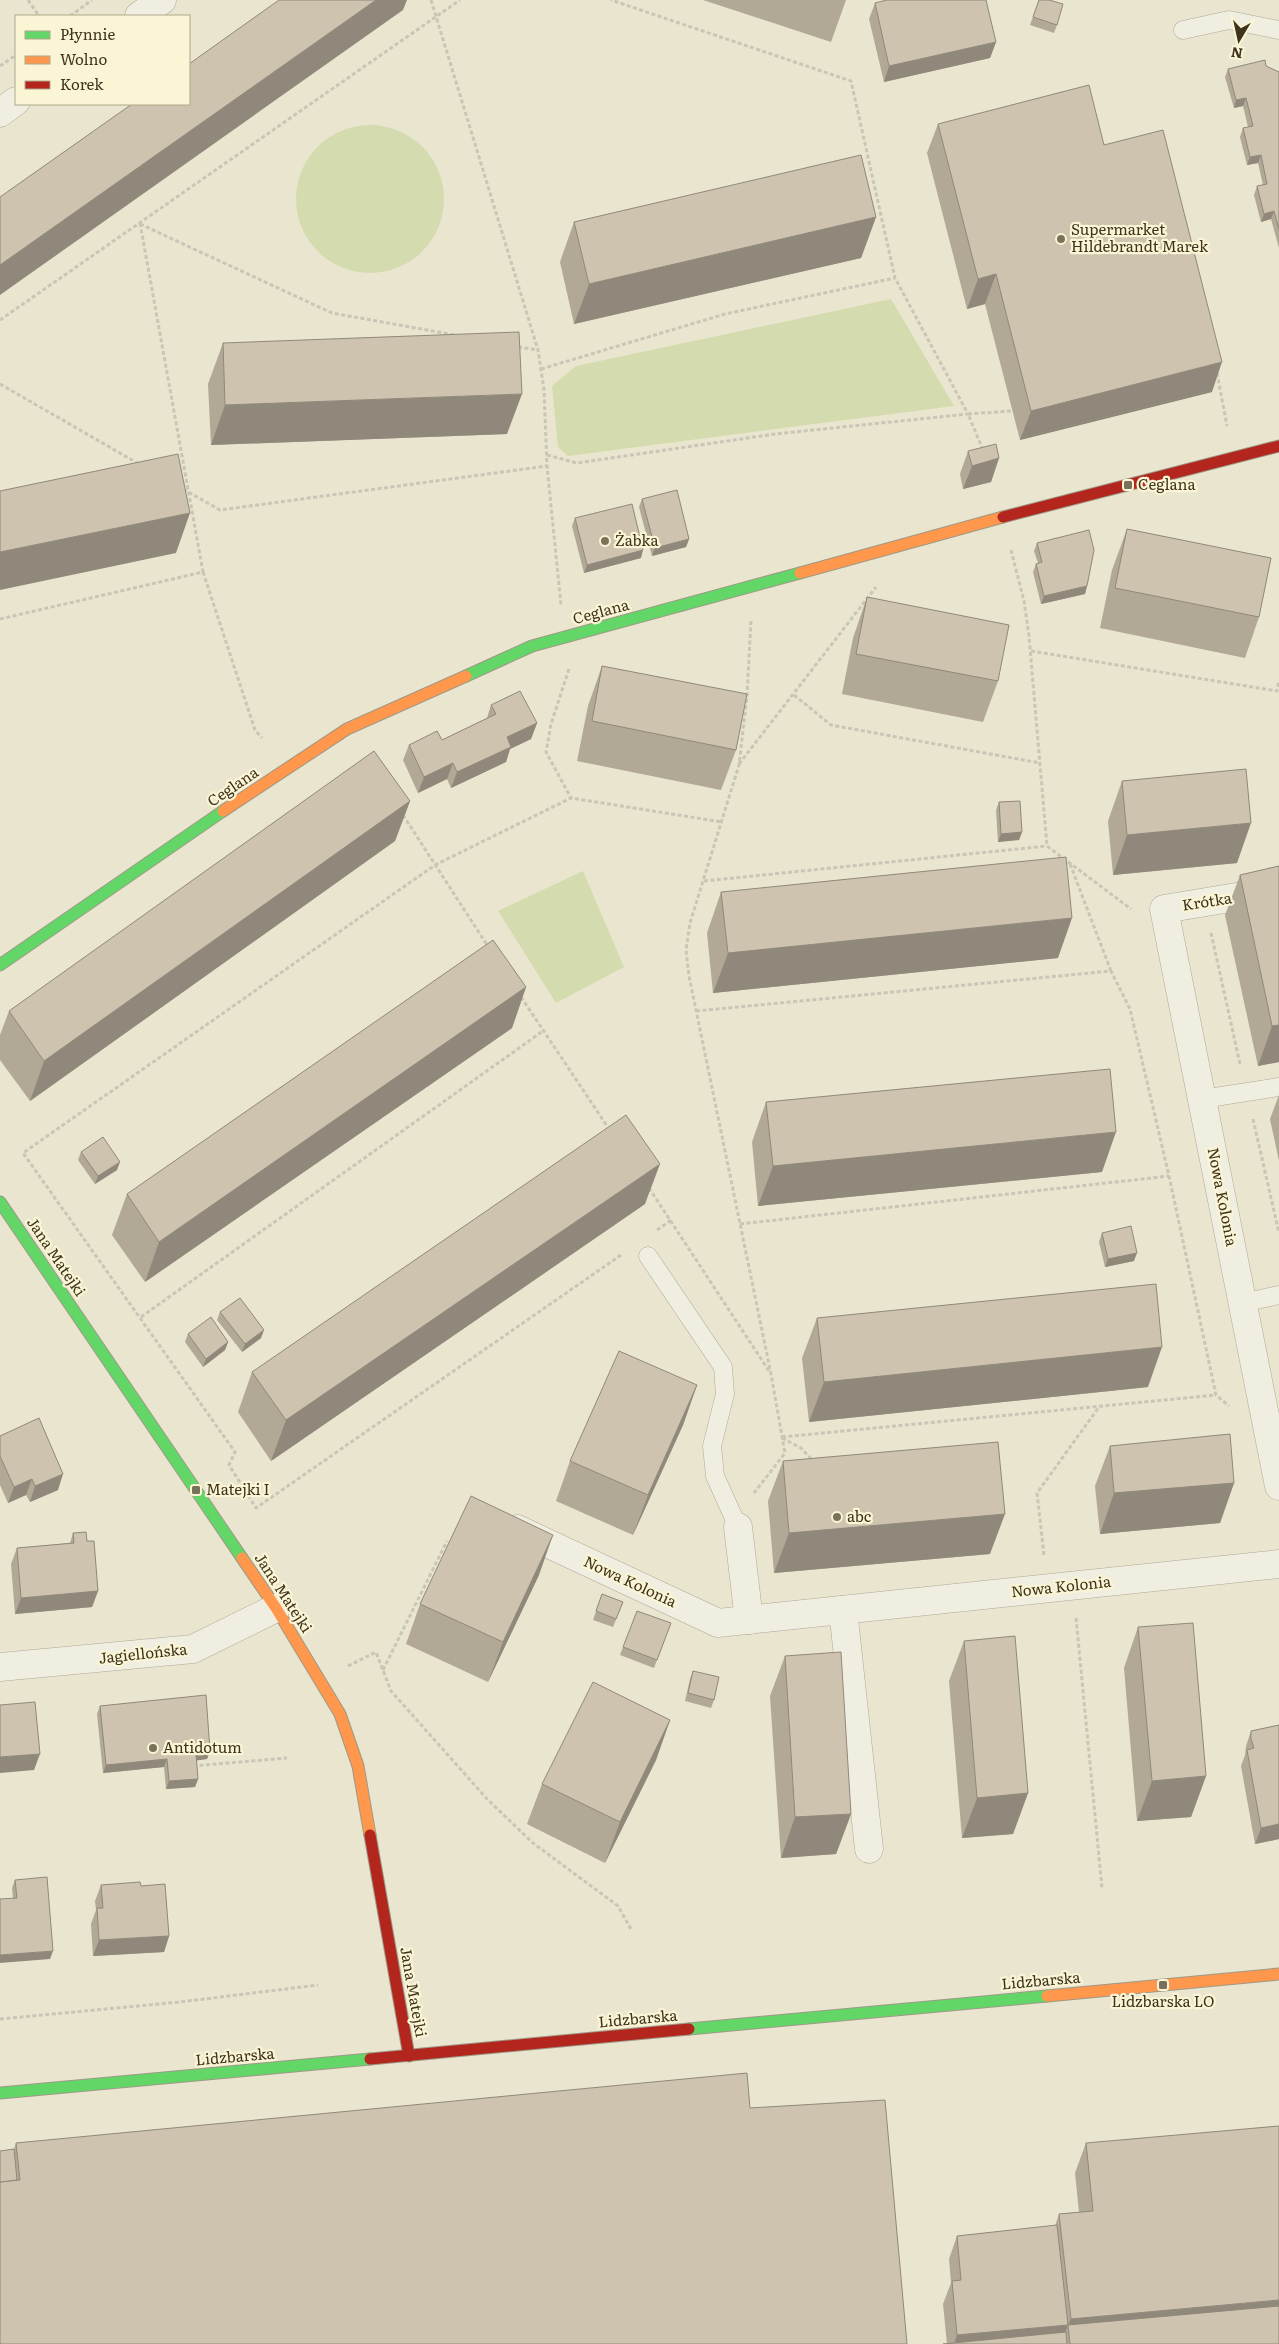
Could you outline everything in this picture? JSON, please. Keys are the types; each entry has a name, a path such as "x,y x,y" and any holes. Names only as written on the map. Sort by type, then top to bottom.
{"street":[{"path":"140,15 162,0"},
{"path":"0,113 15,102"},
{"name":"Ceglana","path":"0,965 181,839 347,729 532,646 1003,517 1279,446"},
{"name":"Krótka","path":"1164,909 1279,890"},
{"name":"Nowa Kolonia","path":"1164,909 1279,1486"},
{"name":"Jana Matejki","path":"0,1202 276,1608 340,1714 358,1766 409,2056"},
{"path":"738,1527 749,1620"},
{"name":"Nowa Kolonia","path":"514,1528 718,1623 1279,1564"},
{"name":"Jagiellońska","path":"0,1667 193,1649 276,1608"},
{"path":"843,1610 869,1849"},
{"name":"Lidzbarska","path":"0,2093 1279,1974"}],"lane":[{"path":"1183,30 1229,20 1279,30"},
{"path":"1202,1099 1279,1087"},
{"path":"648,1256 723,1367 725,1394 712,1446 715,1476 738,1527"},
{"path":"1243,1303 1279,1296"}],"path":[{"path":"28,0 38,15"},
{"path":"71,15 92,0"},
{"path":"431,0 538,350 544,390 547,466 560,584"},
{"path":"0,320 460,0"},
{"path":"611,0 851,81 895,278 968,414 983,451"},
{"path":"0,66 15,56"},
{"path":"140,223 332,313 460,336"},
{"path":"140,223 202,572 255,730 262,738"},
{"path":"541,369 725,314 895,278"},
{"path":"509,345 538,350"},
{"path":"1216,368 1228,428"},
{"path":"0,384 146,468"},
{"path":"547,455 577,462 775,434 1012,410"},
{"path":"181,488 220,510 547,466"},
{"path":"1003,517 1024,602 1031,651 1047,846"},
{"path":"0,619 202,572"},
{"path":"739,765 882,579"},
{"path":"738,1527 750,1498 785,1453 771,1374 689,976 686,940 739,765 747,696 751,620"},
{"path":"1031,651 1277,691 1279,681"},
{"path":"570,662 551,724 546,752 571,798"},
{"path":"794,695 831,725 1040,763"},
{"path":"623,1253 256,1508 230,1465 235,1452 23,1153 435,865 571,798 722,822"},
{"path":"398,807 494,956"},
{"path":"704,881 1047,846 1134,912 1164,909"},
{"path":"1070,863 1111,971 1130,1009 1169,1176 1216,1395 1230,1406 1267,1426"},
{"path":"696,1011 1111,971"},
{"path":"516,990 610,1130"},
{"path":"141,1317 543,1031"},
{"path":"740,1224 1169,1176"},
{"path":"648,1187 771,1374"},
{"path":"655,1231 671,1220"},
{"path":"782,1437 1216,1395"},
{"path":"1100,1406 1037,1493 1061,1587 1102,1888"},
{"path":"782,1437 801,1448 820,1468"},
{"path":"383,1671 447,1541"},
{"path":"348,1666 376,1652 391,1691 488,1800 533,1842 618,1906 631,1929"},
{"path":"193,1766 287,1758"},
{"path":"0,2019 180,2002 318,1985"}],"green space":[{"path":"370,125 384,126 398,131 411,137 422,147 432,158 438,171 443,185 443,213 438,227 432,240 422,251 411,261 398,267 384,272 370,273 356,272 342,267 329,261 318,251 308,240 302,227 297,213 296,199 297,185 302,171 308,158 318,147 329,137 342,131 356,126"},
{"path":"891,299 954,406 568,456 558,447 552,386 576,366"},
{"path":"583,871 624,967 556,1003 498,911"}],"building":[{"path":"279,0 376,0 0,265 0,197 131,105 190,105 190,63"},
{"path":"887,0 986,0 996,42 889,66 875,3"},
{"path":"1039,0 1049,0 1063,4 1057,25 1033,17"},
{"path":"1265,60 1266,66 1279,72 1279,229 1274,211 1264,214 1257,186 1267,184 1261,155 1250,157 1243,128 1253,126 1246,98 1236,100 1228,69"},
{"name":"Supermarket Hildebrandt Marek","path":"1089,85 1104,145 1163,130 1222,362 1031,411 996,274 978,279 938,124"},
{"path":"861,155 876,217 589,284 574,222"},
{"path":"519,332 522,394 225,405 223,343"},
{"path":"996,444 999,458 972,466 968,451"},
{"path":"178,454 190,513 0,552 0,491"},
{"path":"677,490 689,539 655,548 642,499"},
{"path":"632,504 643,550 587,565 575,518"},
{"path":"1127,529 1271,558 1259,617 1115,588"},
{"path":"1089,530 1094,550 1087,586 1044,596 1036,564 1042,562 1037,543"},
{"path":"867,597 1009,625 998,681 856,654"},
{"path":"602,666 747,694 736,750 592,721"},
{"path":"520,691 537,723 507,737 511,747 457,772 453,763 424,777 409,745 437,731 442,740 496,714 491,705"},
{"path":"374,751 410,801 44,1061 9,1011"},
{"path":"1246,769 1251,823 1127,835 1122,781"},
{"path":"1020,801 1022,832 1001,834 999,802"},
{"path":"1066,857 1072,918 728,953 721,892"},
{"path":"1279,866 1279,1025 1272,1026 1240,875"},
{"path":"493,940 526,987 159,1242 127,1194"},
{"path":"1110,1069 1116,1132 773,1166 766,1102"},
{"path":"626,1115 660,1164 286,1420 252,1372"},
{"path":"103,1137 120,1162 98,1176 81,1152"},
{"path":"1131,1226 1137,1253 1108,1259 1102,1233"},
{"path":"1156,1284 1162,1347 824,1382 817,1318"},
{"path":"240,1298 264,1330 245,1344 220,1312"},
{"path":"211,1317 228,1342 206,1359 188,1334"},
{"path":"619,1351 697,1385 648,1495 570,1461"},
{"path":"39,1418 63,1474 35,1486 32,1479 14,1487 0,1456 0,1436"},
{"path":"1230,1434 1234,1483 1114,1493 1110,1446"},
{"path":"998,1442 1005,1514 789,1533 783,1461"},
{"path":"471,1496 553,1535 503,1642 420,1604"},
{"path":"86,1532 87,1541 94,1541 98,1591 21,1598 17,1548 74,1543 73,1533"},
{"path":"602,1594 623,1602 616,1619 596,1611"},
{"path":"637,1611 671,1623 657,1660 623,1647"},
{"path":"1193,1623 1206,1776 1152,1781 1138,1627"},
{"path":"1015,1636 1028,1793 977,1798 964,1641"},
{"path":"841,1652 851,1814 795,1817 785,1656"},
{"path":"693,1671 719,1677 714,1700 688,1693"},
{"path":"593,1682 670,1720 620,1822 542,1784"},
{"name":"Antidotum","path":"206,1695 210,1751 196,1753 198,1779 169,1781 167,1759 106,1765 100,1706"},
{"path":"35,1702 40,1754 0,1757 0,1705"},
{"path":"1279,1725 1279,1824 1261,1828 1247,1750 1254,1748 1251,1731"},
{"path":"47,1877 53,1951 0,1955 0,1899 17,1898 15,1880"},
{"path":"140,1882 141,1886 165,1884 169,1936 99,1940 97,1908 103,1908 101,1885"},
{"path":"747,2073 750,2108 885,2100 907,2344 0,2344 0,2182 20,2180 16,2143"},
{"path":"1279,2126 1279,2300 1071,2319 1059,2214 1093,2211 1086,2143"},
{"path":"14,2149 17,2180 0,2182 0,2151"},
{"path":"1057,2225 1068,2325 957,2335 952,2281 961,2280 957,2236"},
{"path":"1279,2306 1279,2344 1070,2344 1068,2325"},
{"path":"1066,2332 1067,2344 943,2344"}],"traffic: fast":[{"path":"466,676 532,646 800,573"},
{"path":"0,965 223,811"},
{"path":"0,1202 242,1558"},
{"path":"689,2029 1047,1996"},
{"path":"0,2093 370,2059"}],"traffic: slow":[{"path":"800,573 1003,517"},
{"path":"223,811 347,729 466,676"},
{"path":"242,1558 276,1608 340,1714 358,1766 370,1835"},
{"path":"1047,1996 1279,1974"}],"traffic: jam":[{"path":"1003,517 1279,446"},
{"path":"370,1835 409,2056"},
{"path":"370,2059 689,2029"}],"place":[{"name":"Supermarket Hildebrandt Marek","path":"1061,239"},
{"name":"Ceglana","path":"1128,485"},
{"name":"Żabka","path":"605,541"},
{"name":"Matejki I","path":"196,1490"},
{"name":"abc","path":"837,1517"},
{"name":"Antidotum","path":"153,1748"},
{"name":"Lidzbarska LO","path":"1163,1985"}]}
